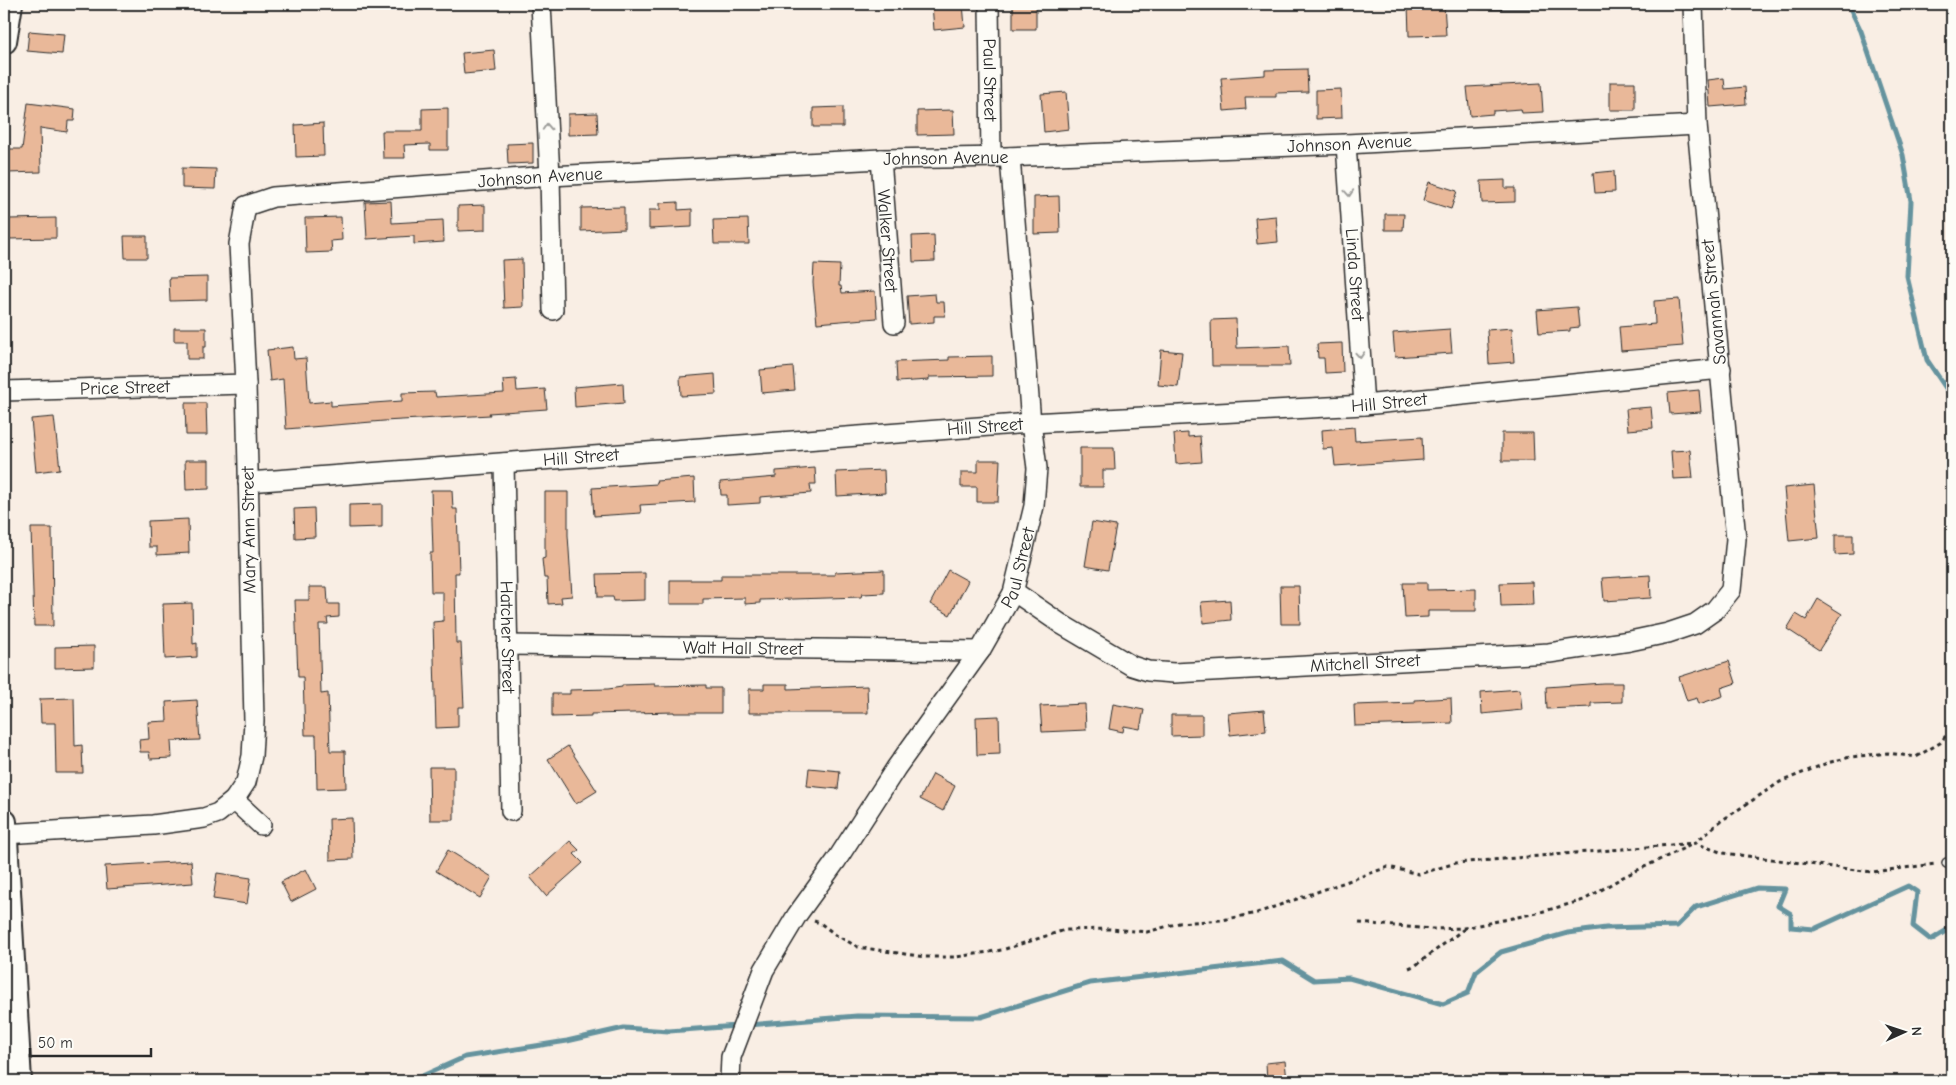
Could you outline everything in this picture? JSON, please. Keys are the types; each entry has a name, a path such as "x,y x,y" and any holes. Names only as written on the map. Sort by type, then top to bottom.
{"street":[{"path":"4,41 10,4"},
{"path":"541,4 550,176 553,310"},
{"name":"Paul Street","path":"989,4 991,157"},
{"name":"Savannah Street","path":"1693,4 1697,126 1736,539 1731,590 1725,597"},
{"name":"Johnson Avenue","path":"240,256 239,244 246,206 273,196 550,176 881,159 991,157 1346,144 1697,126"},
{"name":"Linda Street","path":"1346,144 1364,405"},
{"name":"Paul Street","path":"797,915 836,861 896,768 980,652 1014,593 1034,506 1037,468 1031,423 1010,156"},
{"name":"Walker Street","path":"881,159 894,323"},
{"name":"Mary Ann Street","path":"4,830 154,825 204,818 218,813 234,800 246,782 252,756 254,721 246,384 240,256"},
{"name":"Hill Street","path":"248,482 1031,423 1364,405 1721,369"},
{"name":"Price Street","path":"4,391 246,384"},
{"name":"Hatcher Street","path":"504,463 511,811"},
{"name":"Mitchell Street","path":"1014,593 1061,624 1132,666 1148,671 1174,673 1550,653 1630,641 1668,633 1695,624 1715,610 1725,597"},
{"name":"Walt Hall Street","path":"507,645 980,652"},
{"path":"234,800 261,825"},
{"path":"4,830 20,1081"},
{"path":"730,1081 731,1057 764,970 797,915"}],"lane":[{"path":"1481,4 1530,4"}],"path":[{"path":"1359,923 1432,929 1464,928 1520,918 1584,900 1623,877 1695,843 1718,823 1780,782 1827,763 1850,757 1888,753 1916,757 1940,743 1952,728"},
{"path":"797,915 820,923 836,935 858,947 925,957 956,957 1002,950 1065,930 1110,929 1147,932 1179,923 1222,920 1257,913 1388,867 1419,874 1456,863 1695,843 1723,853 1872,872 1950,863"},
{"path":"1409,968 1416,965 1464,928"}],"building":[{"path":"932,4 963,4 965,27 934,30"},
{"path":"1013,4 1036,4 1036,29 1013,29"},
{"path":"1408,4 1444,4 1446,35 1409,36"},
{"path":"29,31 64,34 62,54 27,51"},
{"path":"494,50 496,71 464,74 462,53"},
{"path":"1307,69 1308,92 1276,93 1276,97 1245,97 1246,109 1224,111 1221,78 1265,75 1265,70"},
{"path":"1724,78 1725,89 1745,87 1746,104 1710,107 1708,80"},
{"path":"1610,82 1635,82 1635,110 1610,110"},
{"path":"1541,83 1543,112 1522,113 1521,109 1493,111 1493,114 1470,116 1467,87"},
{"path":"1341,89 1342,118 1316,119 1316,90"},
{"path":"1066,92 1069,129 1044,132 1041,94"},
{"path":"28,103 75,109 74,121 68,121 67,132 40,128 41,172 7,173 6,149 22,149"},
{"path":"843,107 843,127 813,127 813,108"},
{"path":"448,108 448,150 430,150 430,144 404,145 405,158 383,158 382,131 422,131 422,109"},
{"path":"953,110 954,134 917,135 917,111"},
{"path":"597,113 598,134 568,135 568,114"},
{"path":"323,123 324,156 296,157 295,125"},
{"path":"533,143 533,163 508,164 507,144"},
{"path":"182,168 216,169 215,189 182,188"},
{"path":"1614,171 1615,192 1595,193 1593,173"},
{"path":"1505,180 1505,188 1515,188 1515,202 1482,203 1481,181"},
{"path":"1429,182 1457,191 1451,209 1423,200"},
{"path":"1059,196 1060,233 1034,234 1034,197"},
{"path":"391,201 392,223 443,220 444,242 414,244 414,236 367,239 365,202"},
{"path":"678,202 678,210 692,209 692,227 649,229 649,210 660,210 660,203"},
{"path":"485,205 485,230 458,231 458,206"},
{"path":"624,207 624,229 581,231 581,208"},
{"path":"1385,214 1404,214 1403,230 1385,230"},
{"path":"1276,216 1278,242 1257,244 1255,218"},
{"path":"341,217 342,240 331,241 332,252 306,253 305,218"},
{"path":"56,218 56,238 9,239 9,219"},
{"path":"748,219 749,244 714,244 713,220"},
{"path":"934,235 935,261 913,262 912,236"},
{"path":"124,236 147,236 147,258 125,258"},
{"path":"522,259 523,307 504,308 502,260"},
{"path":"814,264 840,265 839,286 841,286 842,293 875,291 877,318 817,323 813,283"},
{"path":"207,277 207,300 170,301 169,278"},
{"path":"935,294 936,302 944,302 945,316 934,316 934,322 909,324 907,296"},
{"path":"1679,299 1683,346 1621,351 1619,327 1655,324 1654,301"},
{"path":"1577,307 1579,327 1570,328 1570,331 1539,333 1537,310"},
{"path":"1236,319 1237,348 1289,346 1290,366 1212,366 1211,320"},
{"path":"174,328 206,328 206,347 203,347 203,359 187,359 187,341 174,341"},
{"path":"1512,328 1514,362 1489,364 1487,330"},
{"path":"1450,329 1452,353 1395,357 1393,333"},
{"path":"1342,343 1343,372 1325,373 1324,358 1318,358 1317,344"},
{"path":"293,347 294,359 306,358 309,403 331,401 331,406 402,401 402,393 435,392 436,397 504,393 503,380 516,379 517,391 545,389 547,409 489,413 490,415 286,429 283,379 270,381 267,350"},
{"path":"1161,350 1182,352 1178,387 1158,385"},
{"path":"992,356 992,376 929,377 929,380 897,382 896,362 949,360 949,357"},
{"path":"793,367 795,390 762,393 760,370"},
{"path":"715,374 716,394 681,396 680,377"},
{"path":"623,383 624,403 575,407 574,387"},
{"path":"1699,390 1701,412 1670,414 1668,393"},
{"path":"185,403 206,403 207,435 186,435"},
{"path":"1651,407 1653,428 1628,430 1626,409"},
{"path":"54,417 60,469 36,472 31,419"},
{"path":"1354,427 1355,441 1422,437 1423,460 1335,466 1333,448 1323,449 1322,430"},
{"path":"1188,433 1188,437 1200,436 1202,462 1176,464 1174,434"},
{"path":"1502,433 1533,433 1534,461 1502,461"},
{"path":"1080,448 1114,448 1115,470 1103,470 1103,487 1080,487"},
{"path":"1690,450 1693,478 1673,479 1671,451"},
{"path":"185,460 209,460 209,489 186,490"},
{"path":"978,460 1000,460 998,502 977,502 977,487 961,487 961,472 978,472"},
{"path":"815,468 816,484 810,484 811,493 760,497 760,503 727,505 727,495 721,495 720,482 776,477 776,471"},
{"path":"884,470 885,493 837,496 836,472"},
{"path":"694,478 695,502 640,505 641,513 594,516 592,488 657,484 656,481"},
{"path":"1814,485 1819,538 1789,541 1784,488"},
{"path":"431,490 452,490 453,509 457,509 459,573 455,573 456,643 461,643 464,707 458,707 458,727 436,728 433,622 443,621 443,592 431,592 430,553 433,553"},
{"path":"545,492 568,492 568,535 572,596 561,597 562,603 548,604 547,578 544,578 542,559 545,558"},
{"path":"382,504 382,527 349,528 349,505"},
{"path":"314,508 315,537 295,538 294,509"},
{"path":"188,519 189,553 157,555 157,547 149,547 148,521"},
{"path":"1092,522 1116,526 1108,570 1085,566"},
{"path":"31,528 52,528 53,626 34,626"},
{"path":"1835,535 1853,535 1853,554 1835,555"},
{"path":"884,570 884,593 862,594 861,597 760,600 760,603 745,604 745,598 703,599 703,604 670,604 670,580 721,580 721,575 835,575 835,572"},
{"path":"948,570 968,581 950,615 930,604"},
{"path":"645,573 645,600 614,601 613,597 598,597 597,574"},
{"path":"1650,575 1651,598 1604,601 1602,578"},
{"path":"1532,582 1533,605 1501,606 1500,583"},
{"path":"1403,583 1427,583 1427,590 1476,589 1476,611 1428,611 1428,617 1405,618"},
{"path":"1280,586 1299,586 1300,624 1281,624"},
{"path":"309,587 327,587 328,604 339,604 339,617 327,618 328,624 319,624 321,694 328,693 330,751 345,751 346,788 317,789 316,735 305,735 303,677 298,677 295,600 309,600"},
{"path":"1818,599 1842,614 1819,650 1787,629 1796,614 1806,620"},
{"path":"1230,600 1231,620 1203,623 1201,602"},
{"path":"192,603 193,644 197,643 197,657 165,659 163,604"},
{"path":"94,646 94,667 55,668 55,647"},
{"path":"1729,661 1736,683 1721,688 1723,696 1699,704 1697,698 1687,701 1679,677"},
{"path":"1622,683 1622,702 1591,703 1591,707 1547,709 1546,687"},
{"path":"655,684 655,686 706,685 706,688 721,688 721,713 674,712 552,717 552,694 570,694 570,690 608,689 622,687 622,685"},
{"path":"764,684 788,684 788,689 867,686 868,713 749,713 749,689 764,689"},
{"path":"1520,689 1522,710 1482,714 1481,692"},
{"path":"74,698 75,746 82,745 83,773 56,773 55,723 41,723 40,699"},
{"path":"1451,698 1452,723 1355,726 1354,705 1415,703 1415,700"},
{"path":"197,700 200,740 171,741 172,758 150,759 149,752 140,752 139,740 149,739 148,722 167,721 166,702"},
{"path":"1085,704 1086,730 1042,732 1040,706"},
{"path":"1113,704 1144,710 1140,729 1124,726 1123,732 1109,729"},
{"path":"1264,710 1266,731 1230,735 1228,713"},
{"path":"1171,715 1202,715 1202,735 1171,736"},
{"path":"999,716 1000,754 977,755 976,717"},
{"path":"568,746 597,791 576,804 548,759"},
{"path":"429,767 454,767 454,820 430,820"},
{"path":"809,768 840,771 838,789 807,786"},
{"path":"933,774 955,786 943,811 920,799"},
{"path":"352,818 353,859 330,860 329,819"},
{"path":"570,841 579,850 574,854 583,863 546,896 530,877"},
{"path":"448,850 492,877 480,898 436,871"},
{"path":"191,861 193,883 107,889 105,866"},
{"path":"306,869 316,889 291,902 281,882"},
{"path":"217,873 251,878 247,904 213,899"},
{"path":"1285,1061 1287,1081 1267,1081 1266,1063"}],"waterway":[{"path":"1848,4 1861,31 1903,155 1911,201 1907,276 1927,360 1952,397"},
{"path":"748,1025 857,1016 981,1017 1090,983 1283,961 1314,980 1349,978 1443,1004 1468,993 1476,972 1501,952 1568,933 1606,928 1677,926 1696,907 1757,888 1785,889 1778,906 1791,914 1791,927 1814,929 1908,886 1917,892 1913,926 1931,940 1952,927"},
{"path":"411,1081 465,1057 567,1041 624,1028 669,1031 737,1026"}]}
